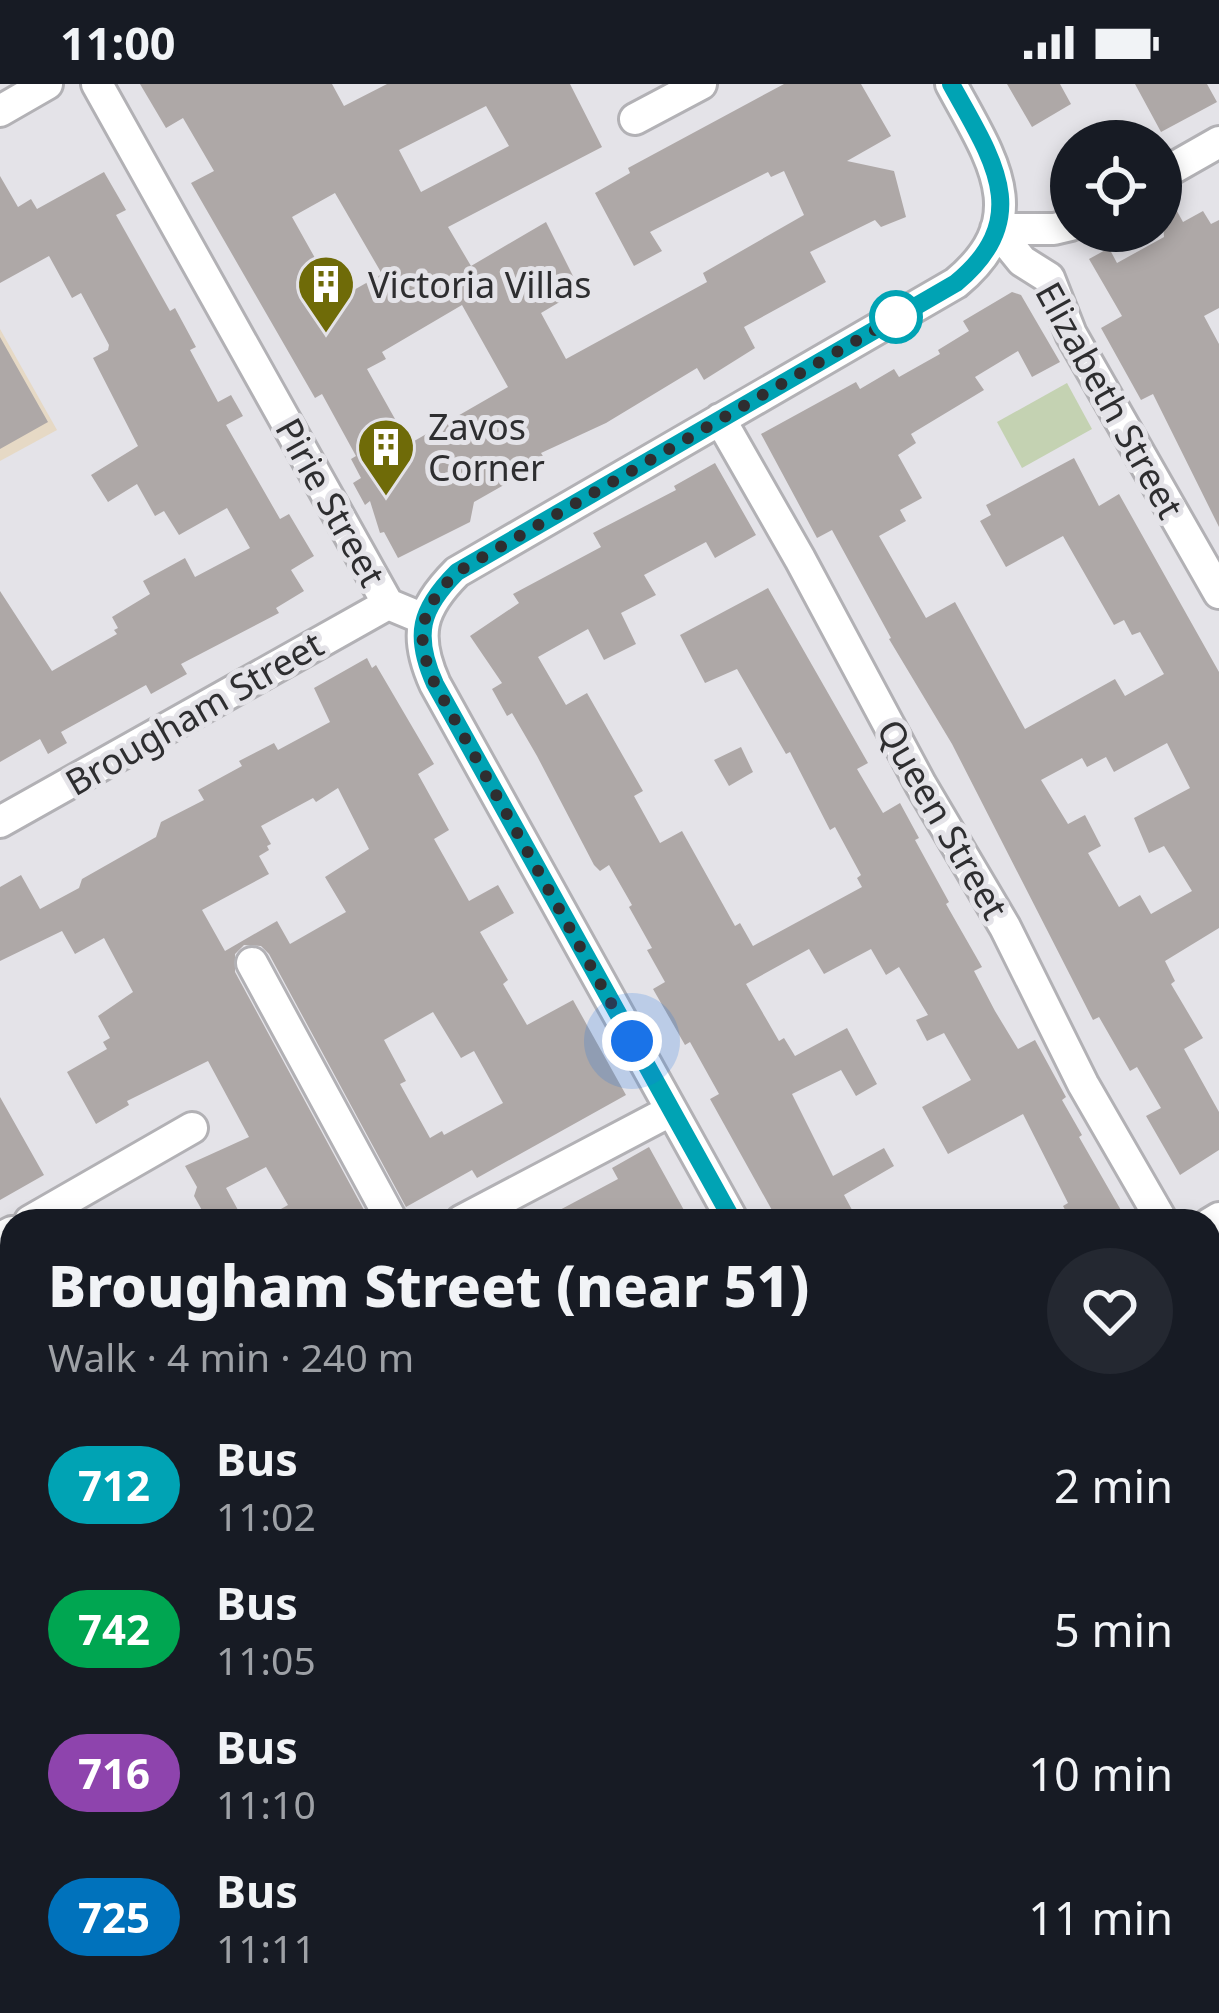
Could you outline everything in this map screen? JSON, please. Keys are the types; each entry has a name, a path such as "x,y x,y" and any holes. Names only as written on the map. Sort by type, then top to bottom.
{"street":[{"path":"0,111 46,84"},
{"name":"Pirie Street","path":"97,84 388,604 424,619"},
{"path":"635,119 700,84"},
{"path":"726,1209 435,684 423,652 424,619 436,592 457,572 956,283 983,256 996,229 1001,184 951,84"},
{"path":"1182,163 1219,142"},
{"path":"996,229 1050,230"},
{"name":"Elizabeth Street","path":"996,229 1022,261 1048,278 1071,334 1219,593"},
{"name":"Queen Street","path":"720,419 921,785 1005,927 1084,1084 1155,1209"},
{"name":"Brougham Street","path":"0,822 388,604"},
{"path":"252,963 385,1209"},
{"path":"483,1209 670,1111"},
{"path":"51,1209 191,1128"}],"shaded area":[{"path":"0,329 57,430 0,461"}],"green space":[{"path":"1067,383 1092,429 1022,468 997,422"}],"building":[{"path":"140,84 332,84 344,106 387,84 570,84 602,147 448,227 471,266 546,222 580,290 541,313 566,359 707,282 703,273 804,215 784,171 771,177 768,172 650,232 662,251 634,266 595,193 630,173 628,168 784,84 861,84 891,136 847,161 894,171 906,217 881,227 875,220 810,252 826,282 744,327 755,348 704,380 697,368 606,423 541,453 546,461 474,502 470,522 398,558 384,532 380,533 370,501 365,505 353,483 361,478 351,459 356,456 322,394 315,398 191,183 214,171 183,118 166,128","holes":["486,106 509,146 421,192 399,150","335,193 382,274 338,299 292,217","462,305 508,387 409,444 367,369 386,359 382,352"]},
{"path":"1007,84 1060,84 1071,104 1032,127"},
{"path":"1135,84 1207,84 1217,102 1182,121 1154,120"},
{"path":"104,172 126,210 116,215 170,311 175,308 196,347 190,350 218,402 231,395 243,416 226,425 280,519 289,514 314,556 291,570 304,591 276,608 279,613 181,664 187,674 151,694 146,685 61,732 67,743 48,754 40,739 0,762 0,591 52,671 117,634 112,617 150,594 143,581 185,558 195,577 250,548 227,508 179,535 164,511 155,516 137,484 108,502 91,475 138,446 93,358 109,345 81,293 72,298 49,256 0,283 0,176 18,207 31,199 37,209"},
{"path":"1203,211 1211,224 1219,220 1219,308 1204,316 1219,344 1219,527 1153,394 1141,400 1101,328 1122,316 1089,259 1111,252 1117,263 1137,252 1182,252 1182,220"},
{"path":"1012,292 1021,295 1060,362 1032,377 1018,351 975,377 984,390 911,434 916,443 898,455 922,498 900,510 906,521 879,536 926,618 955,602 1025,729 1115,679 1125,696 1164,674 1140,632 1132,635 1124,620 1114,625 1063,536 1006,567 980,521 991,515 986,505 1074,458 1099,506 1119,494 1219,672 1219,928 1165,961 1175,981 1171,984 1203,1038 1184,1049 1219,1112 1219,1150 1180,1175 1146,1116 1161,1108 1137,1067 1130,1071 1099,1017 1093,1020 952,744 832,530 817,538 761,434 856,382 860,389 894,369 899,377 969,331 963,321","holes":["1167,743 1190,788 1134,818 1149,853 1164,846 1192,891 1151,914 1140,895 1119,907 1088,853 1101,846 1085,815 1068,824 1041,780 1082,758 1087,767 1106,757 1114,772"]},
{"path":"0,337 48,422 0,449"},
{"path":"715,463 756,535 715,558 706,542 644,575 656,595 621,613 636,644 604,660 588,629 538,657 566,705 587,693 643,791 634,796 660,843 682,831 735,926 740,923 753,946 862,887 857,878 861,875 835,827 830,830 790,752 786,754 737,669 705,683 680,635 768,588 868,763 857,769 883,813 900,803 946,904 982,967 974,971 995,1011 1018,1049 1035,1040 1066,1097 1062,1100 1079,1137 1120,1209 1065,1209 1068,1203 1023,1114 948,1154 922,1107 971,1080 944,1033 927,1041 916,1020 928,1015 899,967 886,975 871,949 824,974 809,949 746,984 779,1041 784,1038 795,1056 847,1028 877,1084 856,1096 841,1070 792,1094 833,1176 884,1148 894,1166 844,1195 852,1209 771,1209 710,1099 719,1094 653,989 665,982 647,950 652,948 632,905 609,865 600,871 594,865 537,756 492,689 502,683 470,636 519,603 513,594 601,547 593,533 676,490 674,486"},
{"path":"367,658 372,668 376,665 434,764 418,774 449,830 434,839 469,901 498,885 514,913 480,932 527,1025 573,1000 626,1095 477,1178 472,1170 406,1207 269,954 261,946 244,945 235,954 235,972 363,1209 281,1209 288,1205 266,1167 226,1188 237,1209 201,1209 194,1196 197,1187 185,1166 249,1137 208,1061 127,1101 129,1105 96,1124 67,1072 107,1049 103,1042 110,1038 98,1016 133,992 104,938 75,954 62,931 0,961 0,887 21,875 40,909 156,837 161,822 204,800 198,790 242,766 239,761 274,743 278,750 330,722 314,688","holes":["338,788 369,849 325,877 346,912 290,944 277,921 225,951 202,910 269,874 259,856 271,844 261,826","433,1012 461,1058 474,1051 503,1103 430,1138 400,1084 406,1081 384,1040"]},
{"path":"741,747 753,772 729,786 714,760"},
{"path":"0,1097 44,1175 0,1200"},
{"path":"649,1147 683,1209 562,1209 618,1179 612,1168"}],"bus line":[{"name":"712","path":"726,1209 435,684 423,652 424,619 436,592 457,572 956,283 974,268 996,229 1001,184 951,84"}],"place":[{"name":"Victoria Villas","path":"326,335"},
{"name":"Zavos Corner","path":"386,498"}],"route":[{"path":"632,1041 435,684 422,637 428,608 436,592 457,572 904,313 896,317"}]}
